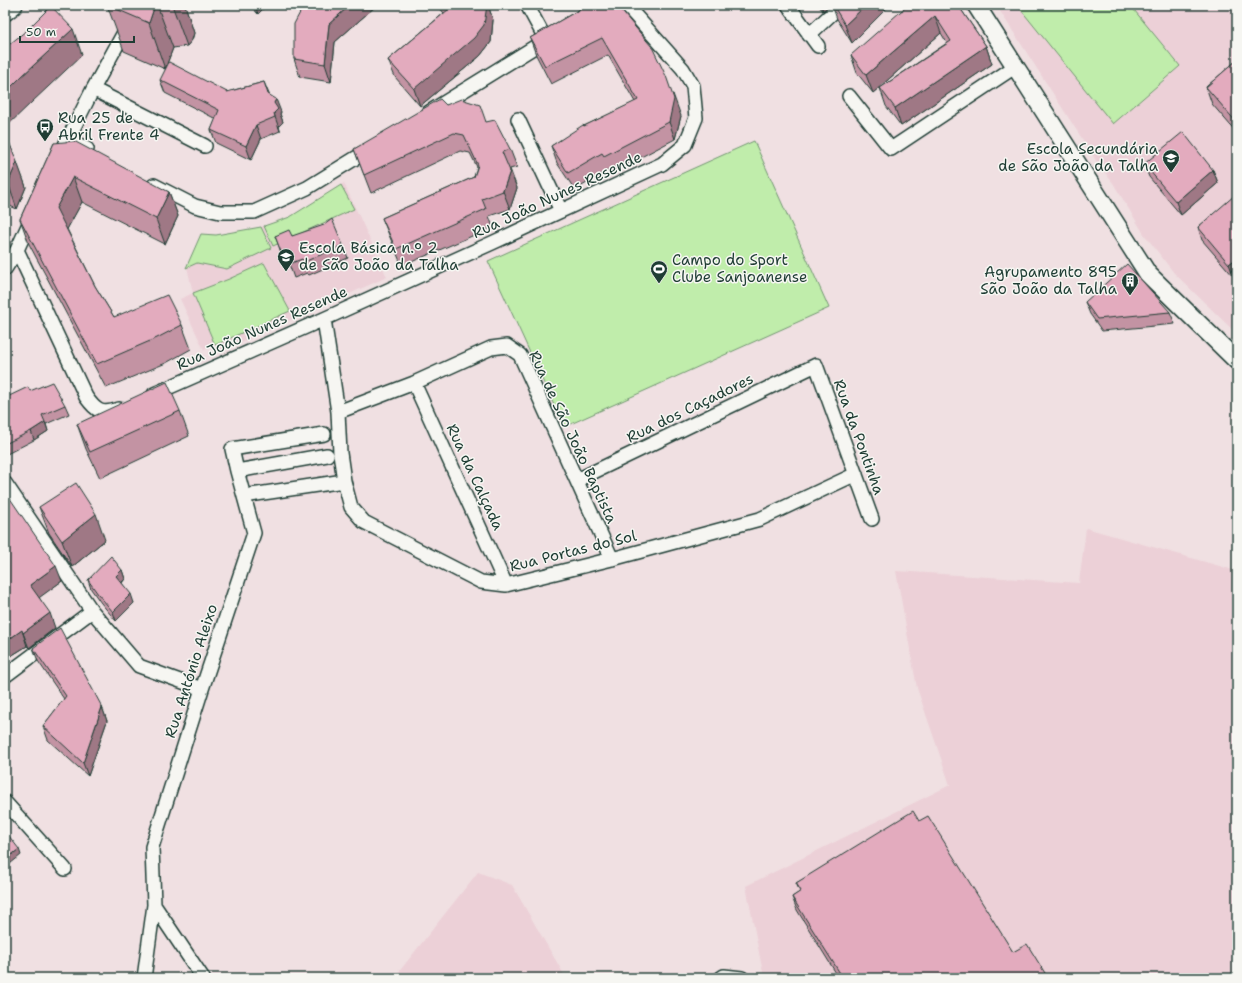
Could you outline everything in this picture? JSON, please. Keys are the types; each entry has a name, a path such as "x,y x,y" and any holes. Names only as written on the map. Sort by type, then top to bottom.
{"street":[{"path":"5,12 14,5"},
{"path":"58,160 93,89 139,5"},
{"path":"527,5 546,40"},
{"name":"Rua João Nunes Resende","path":"17,250 86,397 94,407 104,412 117,410 324,319 662,164 685,145 696,118 693,86 683,69 626,5"},
{"path":"788,5 818,46"},
{"path":"809,35 841,5"},
{"path":"976,5 1148,274 1237,361"},
{"path":"419,118 559,32"},
{"path":"849,96 891,149 1016,66"},
{"path":"93,89 205,146"},
{"path":"518,119 561,211"},
{"path":"68,139 94,153"},
{"path":"142,178 195,206 220,212 254,212 307,188 380,143"},
{"path":"5,269 17,250 36,208"},
{"name":"Rua Portas do Sol","path":"324,319 338,412 340,453 344,481 352,507 364,522 481,582 506,585 760,519 856,474"},
{"name":"Rua de São João Baptista","path":"338,412 414,383 491,348 507,346 520,354 612,558"},
{"name":"Rua da Pontinha","path":"816,365 872,519"},
{"name":"Rua dos Caçadores","path":"577,480 816,365"},
{"name":"Rua da Calçada","path":"414,383 506,585"},
{"name":"Rua António Aleixo","path":"144,978 154,905 152,847 202,689 254,533 232,449 324,434"},
{"path":"237,471 327,455"},
{"path":"244,496 344,481"},
{"path":"5,483 92,611 139,666 202,689"},
{"path":"5,676 92,611"},
{"path":"5,802 65,869"},
{"path":"154,905 203,978"},
{"path":"721,978 724,976 742,978"}],"shaded area":[{"name":"Escola Secundária de São João da Talha","path":"996,5 1237,5 1237,334 1174,273 1144,234 1113,183 1097,162"},
{"name":"Escola Básica n.º 2 de São João da Talha","path":"344,183 387,277 219,352 215,345 204,350 180,299 193,293 187,267 201,234 216,235 261,227 290,217"},
{"path":"1086,528 1237,571 1237,978 764,978 746,886 950,785 917,688 896,571 1079,583"},
{"path":"478,872 512,885 566,978 394,978"}],"green space":[{"path":"1017,5 1130,5 1180,66 1113,124"},
{"name":"Campo do Sport Clube Sanjoanense","path":"754,141 829,308 564,427 488,261"},
{"path":"341,185 354,209 273,246 264,226 290,217"},
{"path":"261,227 271,248 227,269 197,263 186,268 201,234 216,235"},
{"path":"264,263 290,311 215,345 193,293"}],"building":[{"path":"107,5 155,5 149,23"},
{"path":"304,5 350,5 329,24 325,64 294,59 294,24"},
{"path":"445,5 487,5 484,25 474,38 414,89 388,60 449,9"},
{"path":"600,5 619,8 652,47 666,76 674,99 669,122 604,156 602,153 568,173 551,146 583,125 584,126 638,100 602,38 545,66 530,38 582,8"},
{"path":"833,5 866,5 845,25"},
{"path":"908,5 958,5 986,46 895,108 880,88 951,41 935,16 866,75 851,55"},
{"path":"51,6 73,29 5,93 5,48 27,30"},
{"path":"1237,60 1237,123 1206,87"},
{"path":"169,62 227,92 264,82 268,94 276,99 274,103 278,109 274,113 275,117 256,125 246,146 211,130 219,110 160,80"},
{"path":"440,99 446,105 461,99 480,105 486,122 495,120 510,149 502,152 510,171 503,191 482,199 486,209 396,249 382,218 474,177 478,165 464,135 454,133 364,175 354,149"},
{"path":"5,132 17,162 8,183 5,182"},
{"path":"1183,132 1213,170 1176,202 1144,164"},
{"path":"74,141 169,192 156,219 73,177 56,208 95,286 114,317 167,295 182,325 157,338 97,364 20,219 54,143"},
{"path":"1235,195 1237,197 1237,258 1229,264 1198,227"},
{"path":"332,219 343,245 304,262 302,259 289,264 285,251 281,252 275,236 289,230 292,236 324,225"},
{"name":"Agrupamento 895 São João da Talha","path":"1127,264 1170,312 1097,319 1085,302"},
{"path":"52,382 65,405 42,415 45,422 5,444 5,398 28,387 30,391"},
{"path":"167,382 180,411 90,452 77,424"},
{"path":"76,483 96,514 62,541 39,507"},
{"path":"7,494 56,566 30,585 50,613 23,633 22,630 5,642 5,495"},
{"path":"111,556 122,570 116,576 131,594 113,612 88,580"},
{"path":"60,628 102,707 83,763 43,726 66,696 33,648"},
{"path":"913,811 919,821 928,816 1013,952 1027,944 1048,978 843,978 792,897 801,891 796,883"},
{"path":"5,831 19,849 5,860"}],"place":[{"name":"Rua 25 de Abril Frente 4","path":"45,142"},
{"name":"Escola Secundária de São João da Talha","path":"1171,173"},
{"name":"Escola Básica n.º 2 de São João da Talha","path":"286,272"},
{"name":"Campo do Sport Clube Sanjoanense","path":"659,284"},
{"name":"Agrupamento 895 São João da Talha","path":"1130,296"}]}
